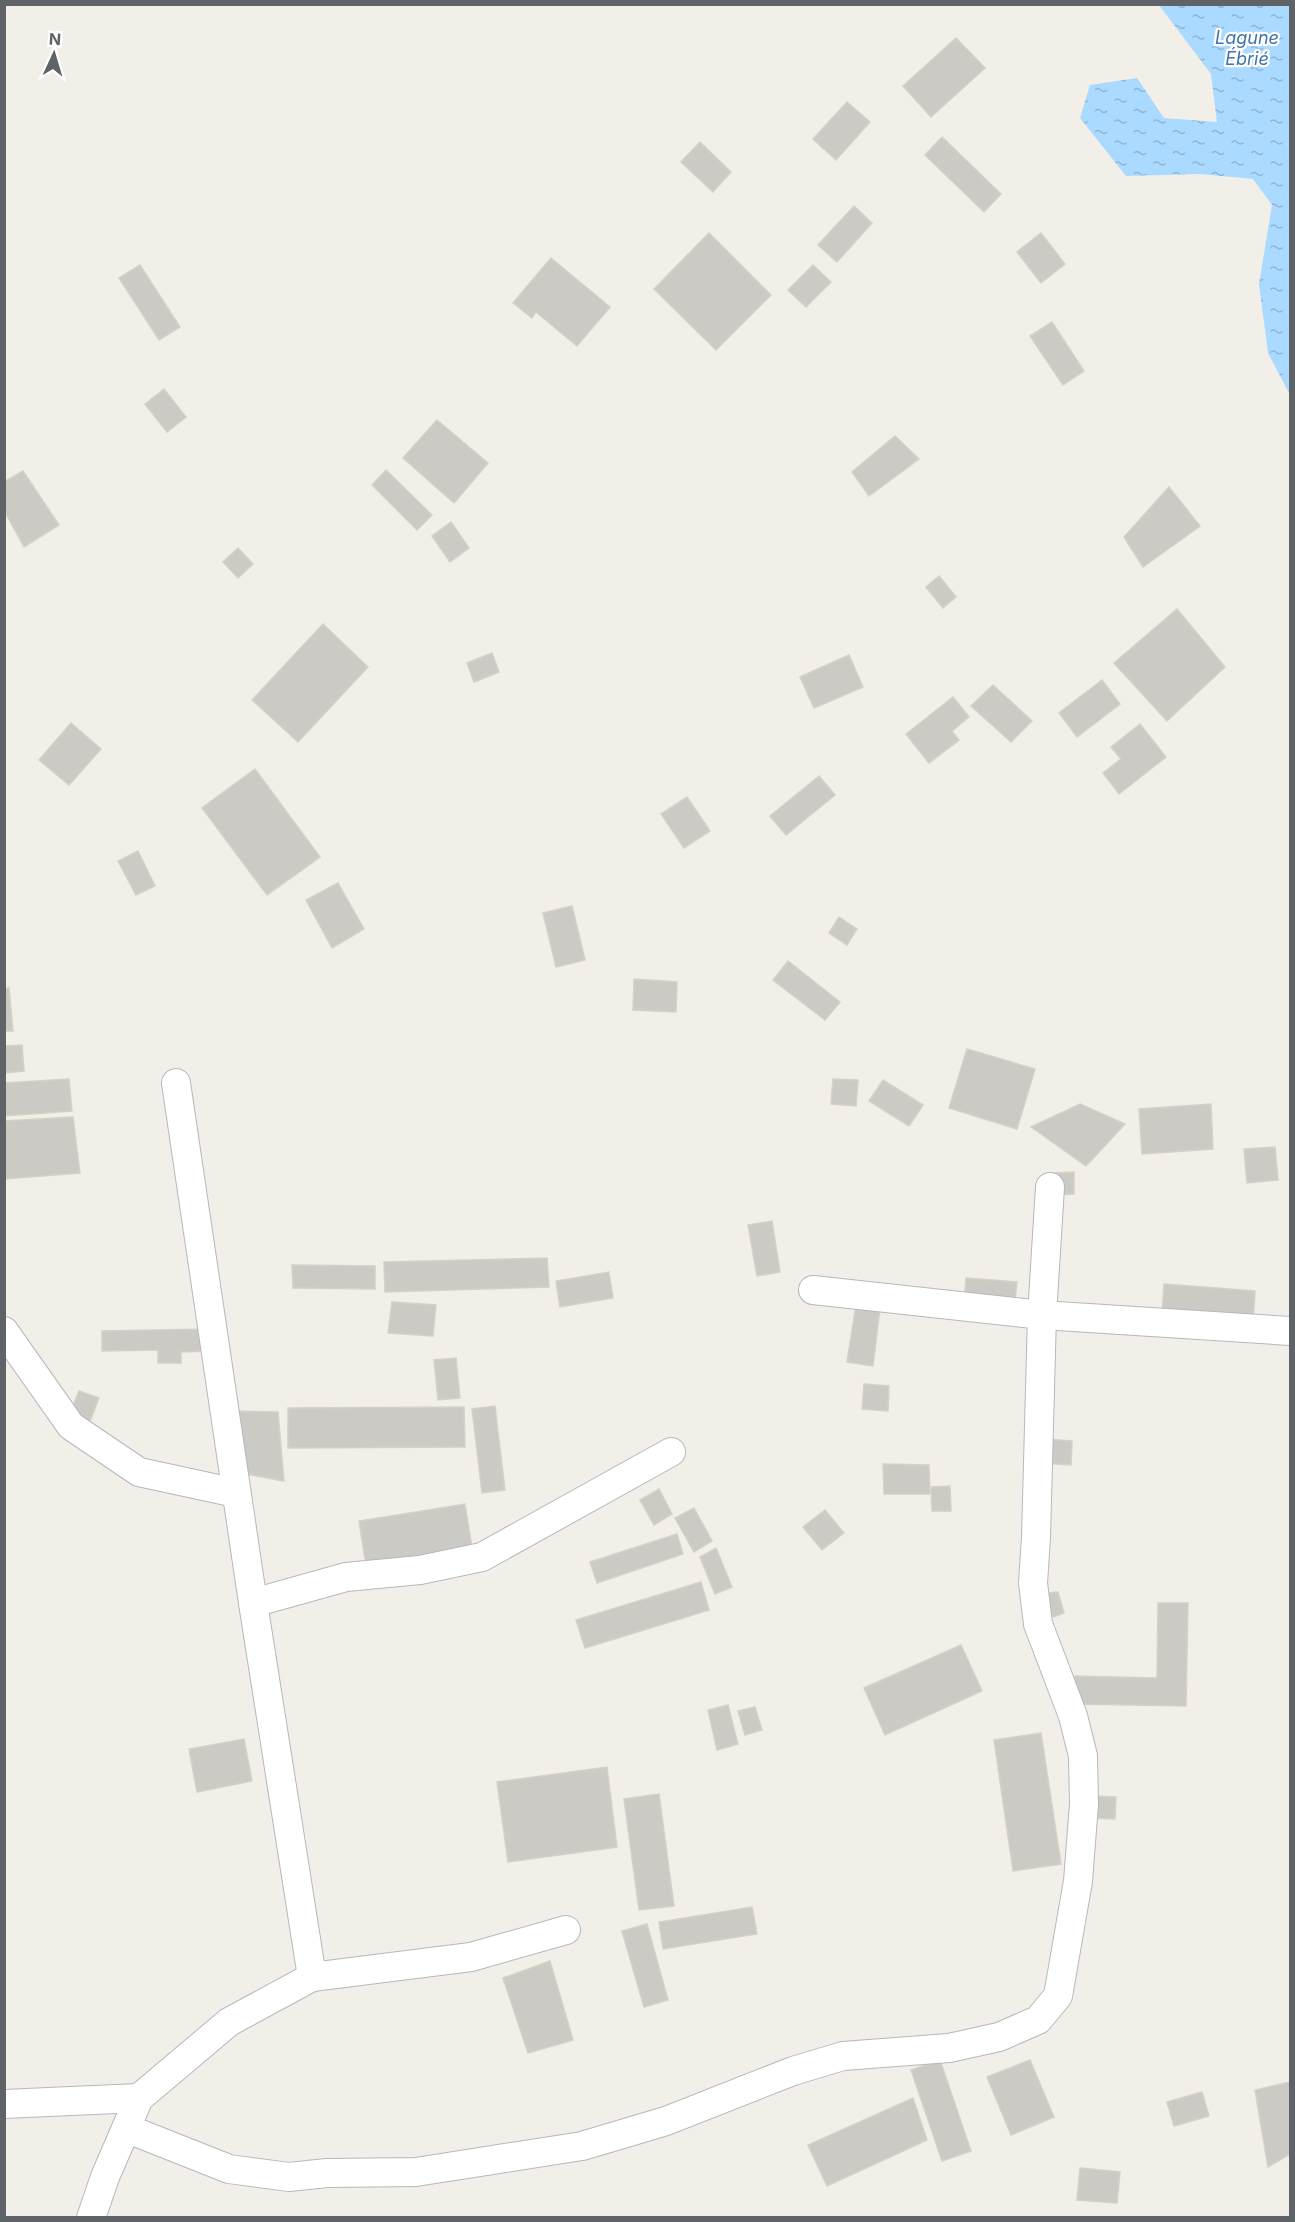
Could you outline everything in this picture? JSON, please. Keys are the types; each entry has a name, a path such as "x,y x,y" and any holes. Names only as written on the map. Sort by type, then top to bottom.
{"street":[{"path":"176,1083 236,1493 312,1977"},
{"path":"128,2129 229,2169 289,2177 327,2173 416,2172 582,2146 666,2121 793,2071 843,2056 949,2048 999,2037 1038,2020 1059,1996 1078,1881 1084,1804 1083,1756 1073,1716 1038,1624 1033,1583 1042,1315 1050,1187"},
{"path":"813,1290 1042,1315 1290,1331"},
{"path":"4,1331 71,1426 139,1472 236,1493"},
{"path":"253,1603 346,1577 420,1570 482,1557 671,1452"},
{"path":"91,2217 105,2177 128,2129 139,2098 229,2022 312,1977 471,1957 566,1930"},
{"path":"4,2104 139,2098"}],"water":[{"name":"Lagune Ébrié","path":"1159,5 1290,5 1290,395 1268,353 1259,284 1272,205 1253,179 1200,174 1126,176 1080,118 1090,85 1137,78 1164,118 1217,122 1211,74"}],"building":[{"path":"956,38 985,68 931,117 903,86"},
{"path":"847,102 870,122 836,160 813,139"},
{"path":"942,137 1001,194 984,212 925,155"},
{"path":"700,142 731,172 713,192 681,162"},
{"path":"854,206 872,223 837,262 818,245"},
{"path":"709,233 771,295 716,350 654,289"},
{"path":"1041,233 1065,264 1041,283 1017,252"},
{"path":"551,258 610,307 577,346 536,312 532,318 513,303"},
{"path":"140,265 180,327 159,340 119,278"},
{"path":"813,265 831,282 806,307 788,290"},
{"path":"1052,322 1084,371 1063,385 1030,336"},
{"path":"164,389 186,417 167,432 145,404"},
{"path":"437,420 488,463 454,503 403,458"},
{"path":"895,436 919,459 869,496 852,472"},
{"path":"386,470 432,515 417,530 372,485"},
{"path":"23,471 59,525 24,547 4,510 4,482"},
{"path":"1169,487 1200,526 1143,567 1124,537"},
{"path":"451,522 469,548 450,562 432,536"},
{"path":"238,548 253,564 238,578 223,562"},
{"path":"939,576 956,597 943,608 926,587"},
{"path":"1177,609 1225,667 1167,721 1114,663"},
{"path":"323,624 368,667 298,742 252,700"},
{"path":"492,653 499,672 474,682 467,663"},
{"path":"849,655 863,687 814,708 800,677"},
{"path":"1102,680 1120,704 1077,737 1059,713"},
{"path":"993,685 1032,721 1011,742 971,706"},
{"path":"953,697 969,717 952,731 959,740 929,763 906,734"},
{"path":"71,723 101,749 69,785 39,760"},
{"path":"1140,724 1166,757 1119,794 1103,773 1121,759 1111,747"},
{"path":"255,769 320,857 267,895 202,808"},
{"path":"819,776 835,795 786,835 770,816"},
{"path":"687,797 710,831 684,848 661,814"},
{"path":"138,851 155,886 136,895 118,861"},
{"path":"338,883 364,929 332,948 306,900"},
{"path":"572,906 585,960 556,967 543,913"},
{"path":"839,917 857,929 847,945 829,933"},
{"path":"788,961 840,1002 825,1020 773,980"},
{"path":"634,979 677,982 676,1012 633,1010"},
{"path":"9,988 13,1031 4,1031 4,989"},
{"path":"22,1045 24,1071 4,1073 4,1046"},
{"path":"967,1049 1035,1069 1017,1129 949,1108"},
{"path":"69,1079 72,1111 4,1116 4,1083"},
{"path":"833,1079 858,1080 856,1106 831,1104"},
{"path":"883,1080 923,1105 909,1126 869,1101"},
{"path":"1080,1104 1125,1124 1086,1166 1031,1127"},
{"path":"1211,1104 1213,1149 1142,1154 1139,1109"},
{"path":"73,1117 80,1173 4,1179 4,1121"},
{"path":"1275,1147 1278,1180 1247,1183 1244,1149"},
{"path":"1074,1172 1074,1194 1054,1195 1053,1173"},
{"path":"772,1221 780,1272 757,1276 748,1225"},
{"path":"547,1258 549,1287 385,1292 384,1262"},
{"path":"292,1265 375,1266 375,1289 293,1288"},
{"path":"609,1272 613,1298 560,1307 556,1281"},
{"path":"966,1278 1017,1282 1014,1308 964,1304"},
{"path":"1164,1284 1255,1291 1253,1323 1162,1317"},
{"path":"392,1302 436,1305 433,1336 388,1333"},
{"path":"856,1305 880,1308 873,1366 847,1362"},
{"path":"209,1329 209,1351 181,1352 181,1363 158,1363 158,1350 102,1351 102,1331"},
{"path":"456,1358 460,1398 438,1400 434,1360"},
{"path":"864,1384 889,1386 888,1411 862,1409"},
{"path":"79,1391 99,1398 90,1421 70,1414"},
{"path":"495,1406 505,1490 482,1493 472,1409"},
{"path":"464,1407 465,1447 288,1448 288,1408"},
{"path":"232,1411 278,1412 284,1481 241,1473"},
{"path":"1043,1439 1072,1441 1071,1465 1042,1463"},
{"path":"883,1464 929,1465 930,1494 884,1494"},
{"path":"950,1486 951,1511 932,1511 931,1487"},
{"path":"659,1489 672,1514 654,1525 640,1500"},
{"path":"465,1504 472,1548 366,1565 359,1521"},
{"path":"694,1508 712,1541 694,1552 675,1518"},
{"path":"825,1510 844,1533 822,1550 803,1527"},
{"path":"677,1534 683,1554 597,1583 590,1562"},
{"path":"716,1548 732,1587 715,1594 700,1557"},
{"path":"701,1582 709,1610 585,1648 576,1620"},
{"path":"1058,1592 1064,1613 1053,1617 1046,1593"},
{"path":"1158,1603 1188,1603 1186,1706 1074,1704 1075,1676 1157,1678"},
{"path":"961,1645 982,1691 885,1735 864,1688"},
{"path":"728,1705 738,1744 717,1750 708,1710"},
{"path":"755,1707 762,1730 745,1735 738,1711"},
{"path":"1041,1733 1061,1864 1013,1871 994,1740"},
{"path":"244,1739 252,1781 197,1792 189,1749"},
{"path":"607,1767 617,1847 508,1862 497,1782"},
{"path":"659,1794 674,1906 639,1910 624,1799"},
{"path":"1094,1796 1116,1797 1115,1819 1093,1818"},
{"path":"752,1907 757,1934 663,1949 659,1922"},
{"path":"647,1924 668,2000 644,2007 622,1931"},
{"path":"550,1961 573,2040 528,2053 503,1978"},
{"path":"940,2060 971,2151 942,2161 911,2070"},
{"path":"1030,2060 1054,2117 1011,2135 987,2077"},
{"path":"1290,2082 1290,2154 1268,2167 1255,2090"},
{"path":"1202,2092 1209,2116 1174,2126 1167,2102"},
{"path":"913,2098 927,2140 827,2186 808,2145"},
{"path":"1080,2168 1120,2172 1117,2203 1077,2200"}]}
